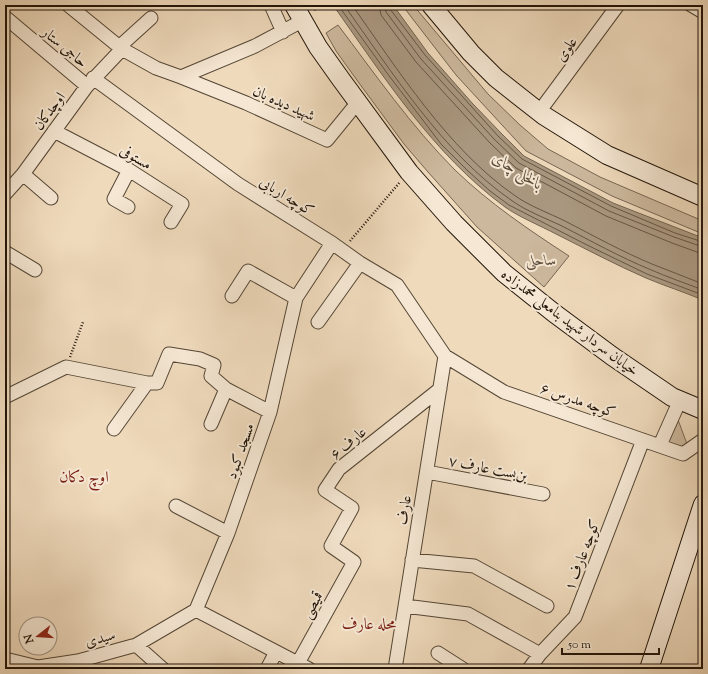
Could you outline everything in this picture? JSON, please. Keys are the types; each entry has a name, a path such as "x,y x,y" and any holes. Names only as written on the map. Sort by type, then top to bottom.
{"main road":[{"name":"خیابان سردار شهید بنامعلی محمدزاده","path":"294,5 302,21 340,78 408,172 454,224 504,273 554,313 612,356 680,400 703,410"},
{"path":"431,5 471,53 496,78 539,112 607,155 703,197"},
{"path":"649,669 702,508"}],"street":[{"name":"شهید دیده بان","path":"68,5 120,48 156,68 246,103 327,140 358,102"},
{"path":"271,5 283,32"},
{"name":"علوی","path":"539,112 618,5"},
{"path":"691,5 703,12"},
{"name":"حاجی ستار","path":"5,17 90,82"},
{"name":"اوچدکان","path":"5,194 23,174 90,82 120,48 152,18"},
{"path":"181,77 213,65 283,32 302,21"},
{"name":"کوچه اربابی","path":"90,82 238,184 360,263 397,285 446,356"},
{"name":"مستوفی","path":"54,131 129,170 182,204 170,222"},
{"path":"128,207 114,199 129,170"},
{"path":"23,174 51,198"},
{"path":"232,296 248,271 296,298 337,247"},
{"path":"5,252 35,270"},
{"path":"318,322 360,263"},
{"name":"مسجد کبود","path":"196,610 228,533 270,412 296,298"},
{"path":"5,397 66,366 147,383 157,383 169,354 200,359 214,365 211,376 226,389 270,412"},
{"name":"عارف","path":"395,669 446,356"},
{"name":"کوچه مدرس ۶","path":"446,356 504,392 683,454 703,440"},
{"path":"114,429 147,383"},
{"path":"211,424 226,389"},
{"name":"عارف ۶","path":"354,562 331,546 352,508 325,490 339,469 440,389"},
{"path":"660,445 680,400"},
{"name":"کوچه عارف ۱","path":"529,669 540,654 575,617 644,440"},
{"name":"بن‌بست عارف ۷","path":"427,472 543,494"},
{"path":"176,506 228,533"},
{"path":"412,560 474,566 547,606"},
{"name":"قمیصی","path":"304,666 354,562"},
{"path":"405,606 468,614 540,654"},
{"path":"196,610 304,666"},
{"name":"سیدی","path":"5,660 38,667 78,661 136,645 196,610"},
{"path":"136,645 163,669"},
{"path":"267,669 276,652"},
{"path":"438,653 463,669"}],"path":[{"path":"337,247 408,172"},
{"path":"66,366 83,322"}],"green space":[{"path":"402,5 413,5 488,94 520,125 548,149 600,177 703,221 703,234 612,196 526,151 456,75"},
{"name":"ساحلی","path":"338,25 408,118 455,170 495,205 569,256 544,287 477,227 404,144 336,51 326,33"},
{"path":"677,417 687,444 685,450 664,443"}],"water":[{"name":"بالخلی چای","path":"333,5 393,5 428,53 473,104 524,156 613,203 703,238 703,300 624,268 523,218 505,207 479,186 432,139 391,87"}],"district":[{"name":"اوچ دکان","path":"84,476"},
{"name":"محله عارف","path":"369,623"}]}
